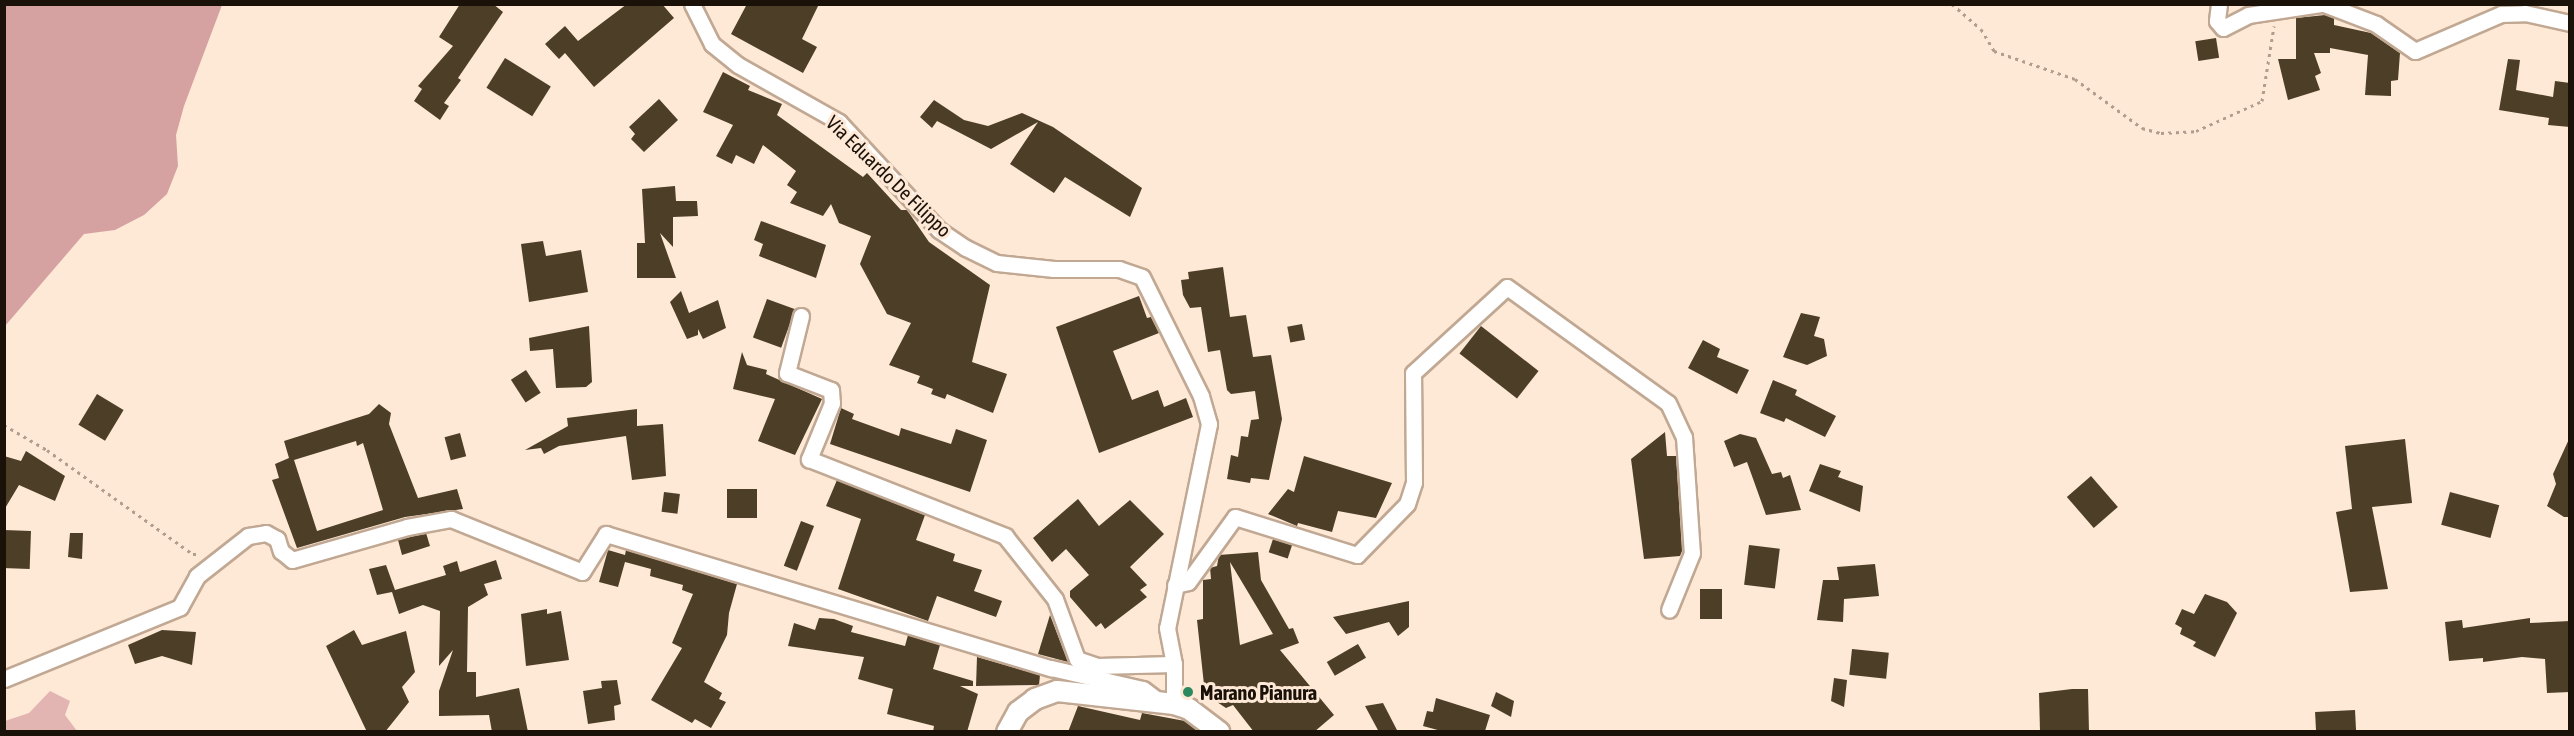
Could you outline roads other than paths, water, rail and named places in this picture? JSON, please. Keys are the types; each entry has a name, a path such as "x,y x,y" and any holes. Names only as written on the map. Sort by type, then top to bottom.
{"street":[{"name":"Via Eduardo De Filippo","path":"692,4 712,44 738,65 839,122 939,230 966,248 997,263 1054,269 1119,268 1142,277 1197,386 1209,424 1167,628 1174,664 1167,703"},
{"path":"2219,4 2217,21 2223,28 2248,15 2323,4 2376,24 2415,51 2501,14 2525,13 2570,23"},
{"path":"1175,585 1188,582 1235,517 1357,555 1407,504 1414,482 1413,373 1507,287 1668,404 1684,438 1692,553 1669,610"},
{"path":"801,316 787,374 831,390 832,403 809,459 1005,536 1055,600 1077,659 1097,666 1174,664"},
{"path":"4,679 162,618 180,607 197,576 248,536 266,533 277,539 281,551 292,560 407,527 451,519 482,528 582,572 606,534 1050,668 1143,689 1167,703"},
{"path":"1007,732 1018,712 1035,699 1057,691 1167,703 1189,709 1219,732"}],"place":[{"name":"Marano Pianura","path":"1188,692"}]}
